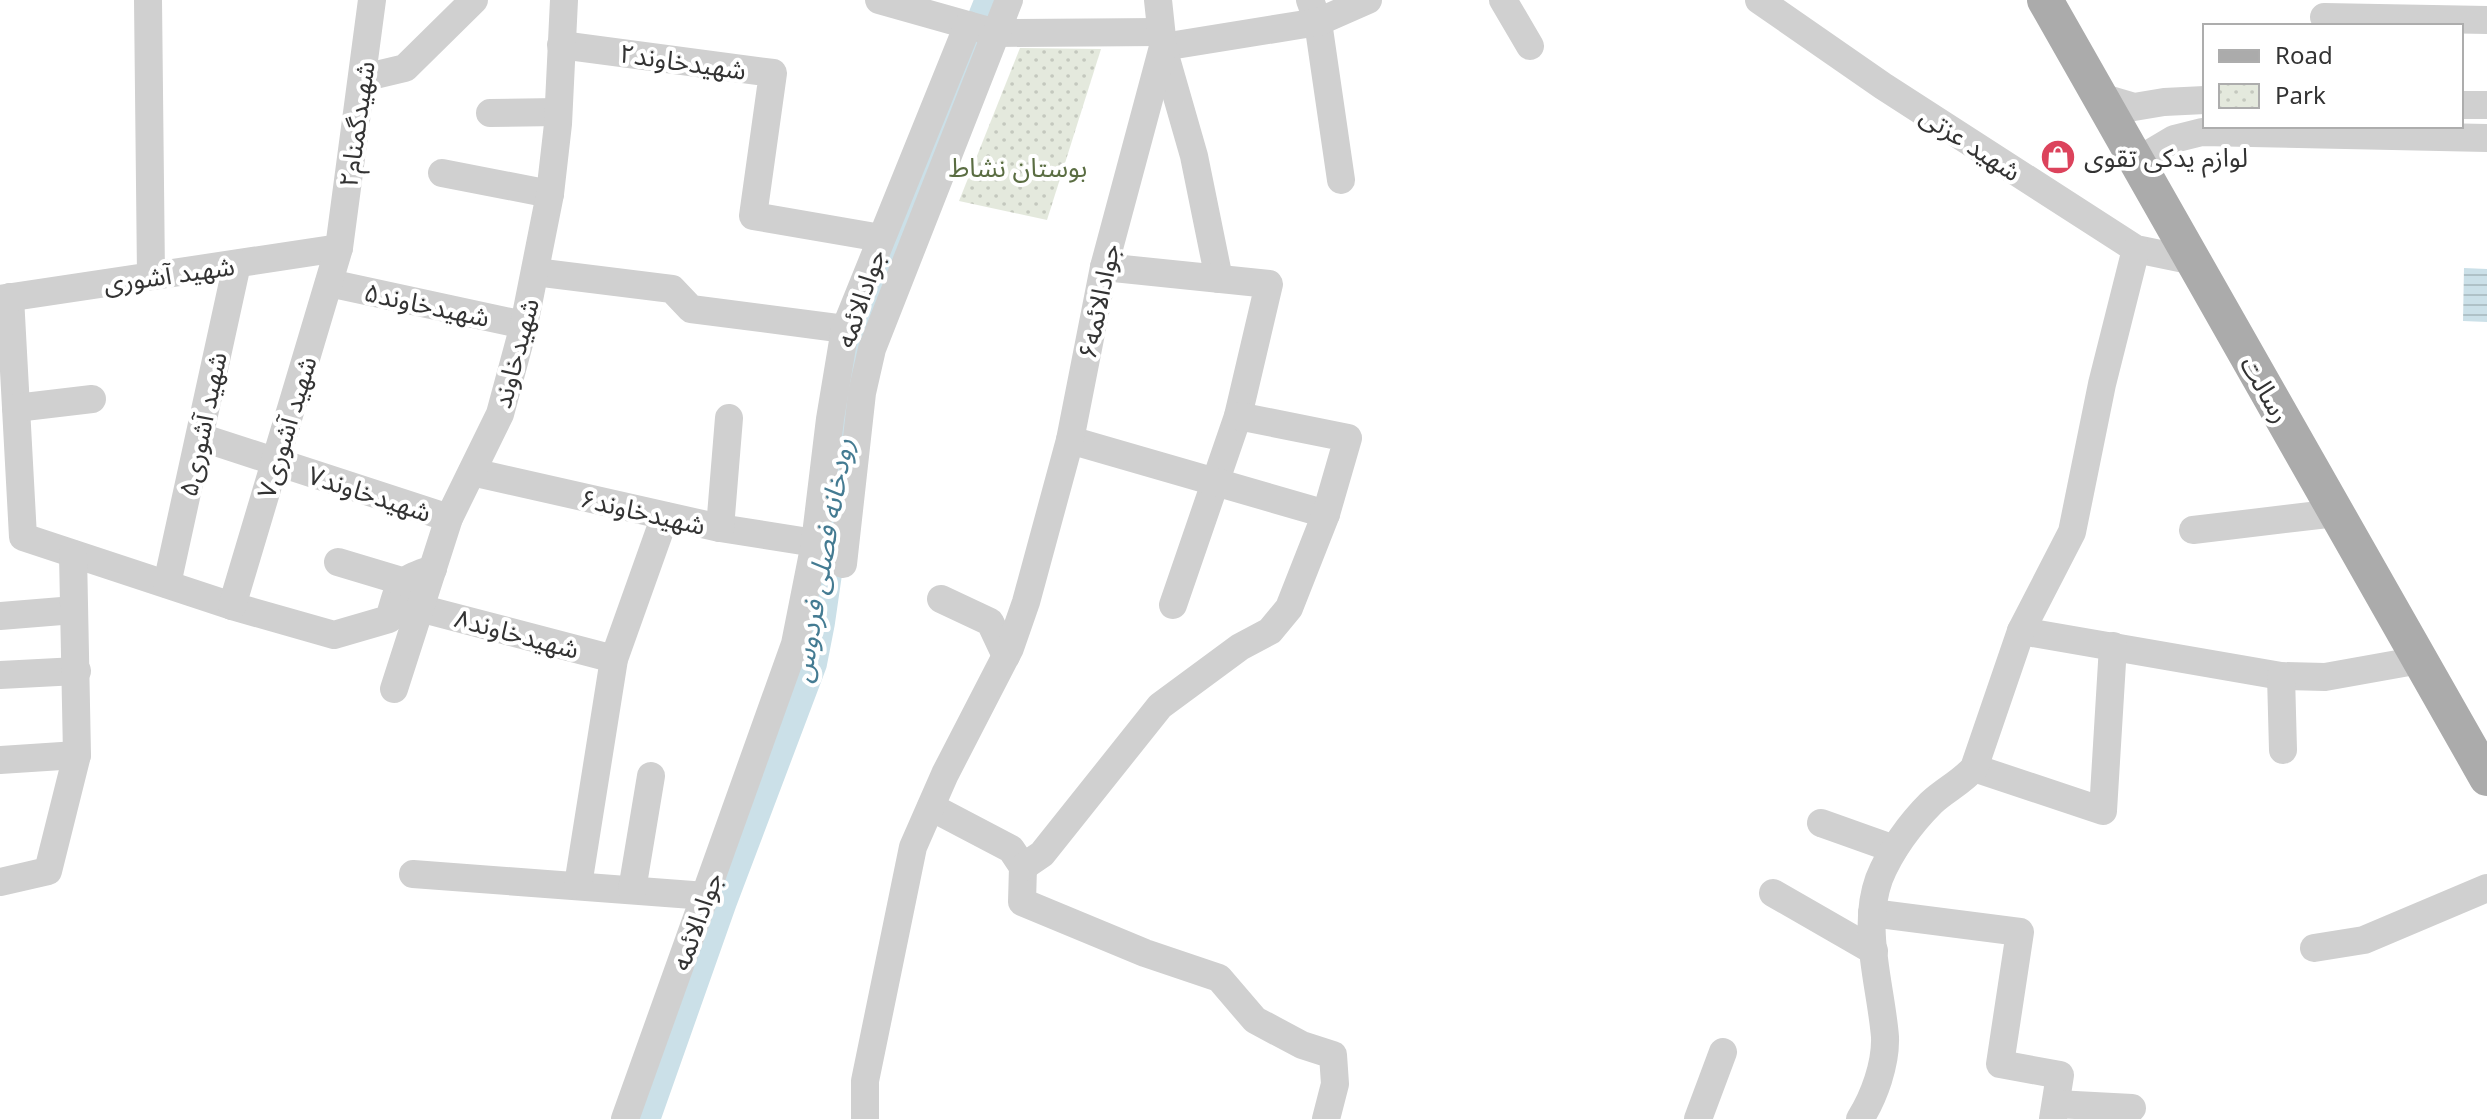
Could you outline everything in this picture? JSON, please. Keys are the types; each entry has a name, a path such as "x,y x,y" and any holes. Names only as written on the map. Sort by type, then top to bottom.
{"main road":[{"name":"رسالت","path":"2045,0 2487,778"}],"street":[{"path":"148,0 151,276"},
{"name":"شهیدگمنام۲","path":"339,248 372,0"},
{"path":"363,78 405,68 474,0"},
{"name":"شهیدخاوند","path":"394,689 420,586 500,414 524,325 550,194 564,0"},
{"path":"879,0 996,33 1162,39 1368,0"},
{"name":"جوادالائمه","path":"843,564 862,393 872,349 1009,0"},
{"name":"جوادالائمه۶","path":"865,1119 865,1081 913,847 1006,656 1026,602 1070,440 1104,267 1162,39 1158,0"},
{"path":"1503,0 1530,46"},
{"name":"شهید عزتی","path":"1759,0 1883,86 2136,249 2194,261"},
{"path":"1314,11 1341,180"},
{"path":"2324,14 2487,20"},
{"name":"جوادالائمه","path":"625,1119 795,644 815,543 845,329 968,25"},
{"path":"1162,39 1194,156 1219,279"},
{"name":"شهیدخاوند۲","path":"561,45 773,73 753,216 881,238"},
{"path":"2100,97 2134,107 2203,100"},
{"path":"2463,105 2487,105"},
{"path":"490,113 558,112"},
{"path":"2137,161 2174,139 2202,132 2327,130 2487,138"},
{"path":"442,173 550,194"},
{"name":"شهید آشوری","path":"5,298 339,248"},
{"name":"شهید آشوری۷","path":"232,606 339,248"},
{"path":"1860,1119 1878,1079 1885,1041 1872,913 1879,880 1894,849 1933,801 1964,780 1974,768 2021,631 2072,532 2102,384 2136,249"},
{"name":"شهید آشوری۵","path":"167,584 237,264"},
{"path":"1104,267 1269,284 1238,416 1173,605"},
{"path":"535,272 672,289 691,309 845,329"},
{"name":"شهیدخاوند۵","path":"329,283 524,325"},
{"path":"5,298 16,408 23,537 232,606 334,635 389,619 420,586"},
{"path":"16,408 92,399"},
{"path":"1023,867 1042,854 1160,706 1240,647 1270,631 1289,608 1326,514 1348,438 1238,416"},
{"path":"720,528 729,418"},
{"name":"شهیدخاوند۷","path":"200,437 449,518"},
{"path":"1070,440 1326,514"},
{"name":"شهیدخاوند۶","path":"472,472 720,528 815,543"},
{"path":"2193,530 2336,513"},
{"path":"578,885 614,659 665,516"},
{"path":"0,882 48,871 77,755 73,554"},
{"name":"شهیدخاوند۸","path":"338,562 420,586 614,659"},
{"path":"941,599 990,622 1006,656"},
{"path":"0,616 74,610"},
{"path":"2021,631 2281,676 2325,677 2420,660"},
{"path":"1974,768 2103,811 2113,646"},
{"path":"0,675 77,671"},
{"path":"2281,676 2283,750"},
{"path":"0,760 77,755"},
{"path":"632,890 651,776"},
{"path":"931,807 1011,849 1023,867 1022,902 1145,953 1219,978 1255,1020 1302,1045 1333,1055 1335,1084 1326,1119"},
{"path":"1821,823 1894,849"},
{"path":"413,874 706,896"},
{"path":"2314,948 2364,940 2487,888"},
{"path":"1773,893 1874,951"},
{"path":"1872,913 2020,932 2000,1064 2060,1075 2054,1112 2132,1108"},
{"path":"1698,1119 1723,1052"}],"green space":[{"name":"بوستان نشاط","path":"1020,48 1101,49 1047,220 959,201"}],"water":[{"path":"2464,268 2487,269 2487,322 2463,321"}],"waterway":[{"name":"رودخانه فصلی فردوس","path":"642,1119 719,901 809,663 855,358 893,249 993,0"}],"place":[{"name":"لوازم یدکی تقوی","path":"2058,157"}]}
